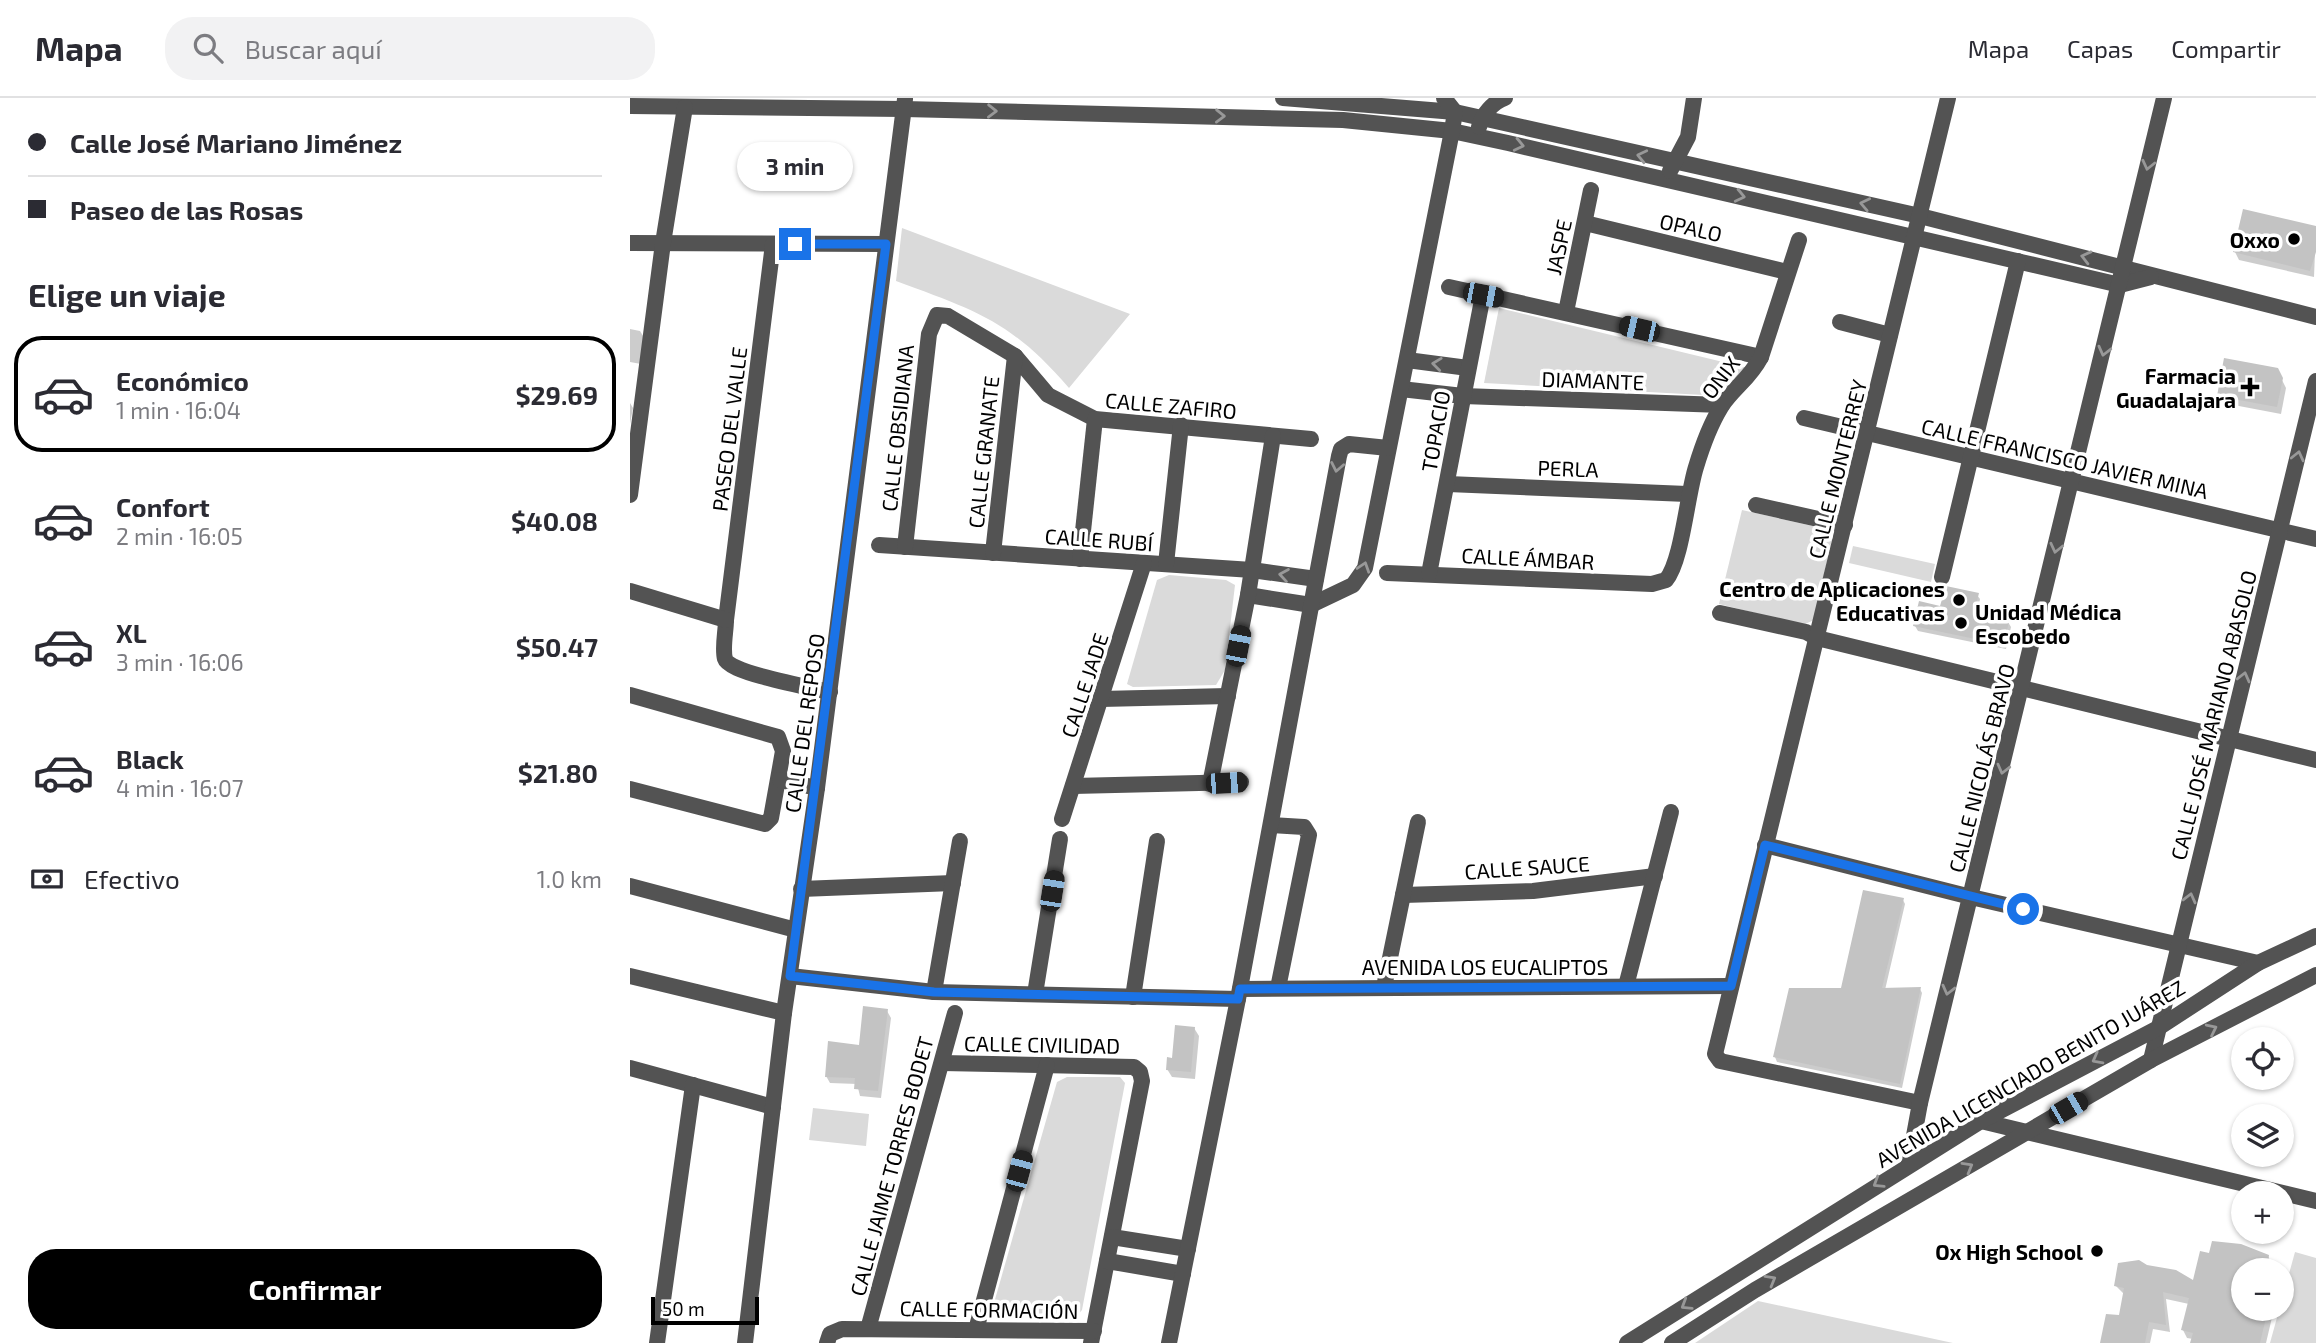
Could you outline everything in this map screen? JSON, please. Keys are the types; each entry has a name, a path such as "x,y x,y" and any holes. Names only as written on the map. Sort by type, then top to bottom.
{"street":[{"path":"1283,98 1402,102 1455,112 1673,163 1920,216 2125,266 2151,277 2316,317"},
{"path":"1248,595 1311,605 1353,585 1363,575 1452,131 1455,112 1444,98"},
{"path":"1477,136 1481,119 1498,100 1505,98"},
{"path":"1666,179 1688,137 1694,98"},
{"name":"CALLE MONTERREY","path":"1920,1104 1720,1061 1715,1054 1948,98"},
{"name":"CALLE NICOLÁS BRAVO","path":"1909,1163 1920,1104 2164,98"},
{"path":"1402,102 1404,125"},
{"path":"630,106 905,103 1342,120 1404,125 1477,136 2120,285 2151,277"},
{"name":"CALLE DEL REPOSO","path":"745,1343 784,1013 830,692 905,103"},
{"path":"630,495 663,243 685,107"},
{"name":"JASPE","path":"1566,312 1591,190"},
{"name":"OPALO","path":"1584,223 1787,272"},
{"name":"ONIX","path":"1666,580 1675,563 1687,494 1705,440 1722,405 1752,375 1761,357 1799,240"},
{"path":"630,243 886,244"},
{"name":"PASEO DEL VALLE","path":"773,244 726,620 725,656 729,666 830,692"},
{"path":"1942,578 2018,261"},
{"path":"1449,287 1761,357"},
{"name":"TOPACIO","path":"1429,575 1483,295"},
{"name":"CALLE ZAFIRO","path":"937,315 948,316 1015,356 1048,395 1095,419 1311,439"},
{"name":"CALLE OBSIDIANA","path":"905,547 929,334 937,315"},
{"path":"1840,322 1891,334"},
{"name":"CALLE GRANATE","path":"993,553 1015,356"},
{"path":"1406,360 1468,368"},
{"name":"CALLE JOSÉ MARIANO ABASOLO","path":"2151,1060 2316,381"},
{"name":"DIAMANTE","path":"1401,389 1462,396 1722,405"},
{"name":"CALLE FRANCISCO JAVIER MINA","path":"1804,418 2316,539"},
{"path":"1080,559 1095,419"},
{"path":"1166,564 1181,425"},
{"path":"1210,784 1248,595 1273,436"},
{"path":"1169,1343 1239,994 1341,449 1349,444 1388,449"},
{"name":"PERLA","path":"1448,484 1687,494"},
{"path":"1756,505 1845,525"},
{"name":"CALLE RUBÍ","path":"879,545 1252,570 1316,579"},
{"name":"CALLE JADE","path":"1062,819 1144,563"},
{"name":"CALLE ÁMBAR","path":"1388,573 1651,584 1666,580"},
{"path":"630,591 726,620"},
{"path":"1720,613 1806,632 1817,638 2316,760"},
{"path":"630,695 778,737 783,751 780,780 771,818 765,824 630,789"},
{"path":"1101,699 1228,696"},
{"path":"780,780 817,788"},
{"path":"1073,786 1241,782"},
{"path":"1626,986 1671,812"},
{"path":"1384,988 1418,822"},
{"path":"1271,825 1304,827 1309,833 1278,988"},
{"path":"1035,994 1060,839"},
{"path":"934,992 960,841"},
{"path":"1133,997 1157,841"},
{"path":"1765,845 1971,897 2258,963"},
{"name":"CALLE SAUCE","path":"1403,895 1533,891 1655,876"},
{"path":"801,890 953,883"},
{"path":"630,886 796,930"},
{"name":"AVENIDA LICENCIADO BENITO JUÁREZ","path":"1627,1343 1909,1163 1981,1121 2158,1028 2258,963 2316,936"},
{"path":"630,975 784,1013"},
{"name":"AVENIDA LOS EUCALIPTOS","path":"790,976 934,992 1133,997 1239,994 1278,988 1731,986"},
{"path":"1672,1343 1755,1290 2151,1060 2315,977"},
{"name":"CALLE JAIME TORRES BODET","path":"868,1329 956,1013"},
{"name":"CALLE CIVILIDAD","path":"942,1063 1134,1067 1140,1072 1142,1081 1112,1237"},
{"path":"976,1330 1047,1065"},
{"path":"630,1068 773,1107"},
{"path":"657,1343 693,1085"},
{"path":"1981,1121 2316,1200"},
{"path":"1092,1337 1112,1237 1188,1249"},
{"path":"1107,1261 1183,1274"},
{"name":"CALLE FORMACIÓN","path":"827,1343 830,1334 842,1329 976,1330 1092,1337"}],"shaded area":[{"path":"902,228 1130,314 1069,388 1029,347 991,321 971,310 896,281"},
{"path":"1499,308 1748,368 1722,396 1484,383"},
{"path":"1742,510 1826,529 1832,539 1814,620 1803,625 1719,604"},
{"path":"1853,546 1935,564 1931,582 1849,563"},
{"path":"1169,575 1226,580 1235,585 1225,670 1216,685 1133,687 1127,684 1157,580"},
{"path":"1067,1077 1120,1077 1125,1083 1082,1310 1076,1317 996,1315 994,1303 1057,1082"},
{"path":"813,1108 869,1114 866,1146 809,1140"},
{"path":"2295,1252 2316,1258 2316,1343 2270,1343 2276,1321 2294,1321"},
{"path":"1758,1301 1953,1343 1695,1343"}],"building":[{"path":"2243,209 2316,226 2316,252 2310,271 2233,252"},
{"name":"Farmacia Guadalajara","path":"2224,358 2278,368 2283,378 2277,407 2217,396"},
{"name":"Unidad Médica Escobedo","path":"1946,586 1979,593 1974,613 2009,621 2004,645 1913,626 1919,601 1940,606"},
{"path":"1863,890 1904,898 1882,988 1921,987 1900,1084 1773,1057 1789,988 1841,988"},
{"path":"863,1006 888,1009 878,1091 854,1089 855,1078 825,1077 828,1041 859,1045"},
{"path":"1175,1025 1195,1027 1191,1072 1166,1070 1167,1057 1172,1058"},
{"path":"2212,1241 2241,1244 2269,1255 2269,1258 2231,1258 2231,1321 2265,1321 2260,1343 2190,1343 2193,1333 2181,1330 2189,1298 2163,1292 2166,1325 2149,1322 2145,1343 2100,1343 2106,1314 2119,1315 2124,1288 2114,1286 2118,1263 2139,1260 2147,1265 2176,1270 2193,1280 2200,1251 2209,1253"}],"place":[{"name":"Oxxo","path":"2294,239"},
{"name":"Farmacia Guadalajara","path":"2250,387"},
{"name":"Centro de Aplicaciones Educativas","path":"1959,600"},
{"name":"Unidad Médica Escobedo","path":"1961,623"},
{"name":"Ox High School","path":"2097,1251"}],"route":[{"path":"795,244 886,244 830,692 790,976 934,992 1238,999 1240,989 1731,986 1765,845 2023,909"}]}
